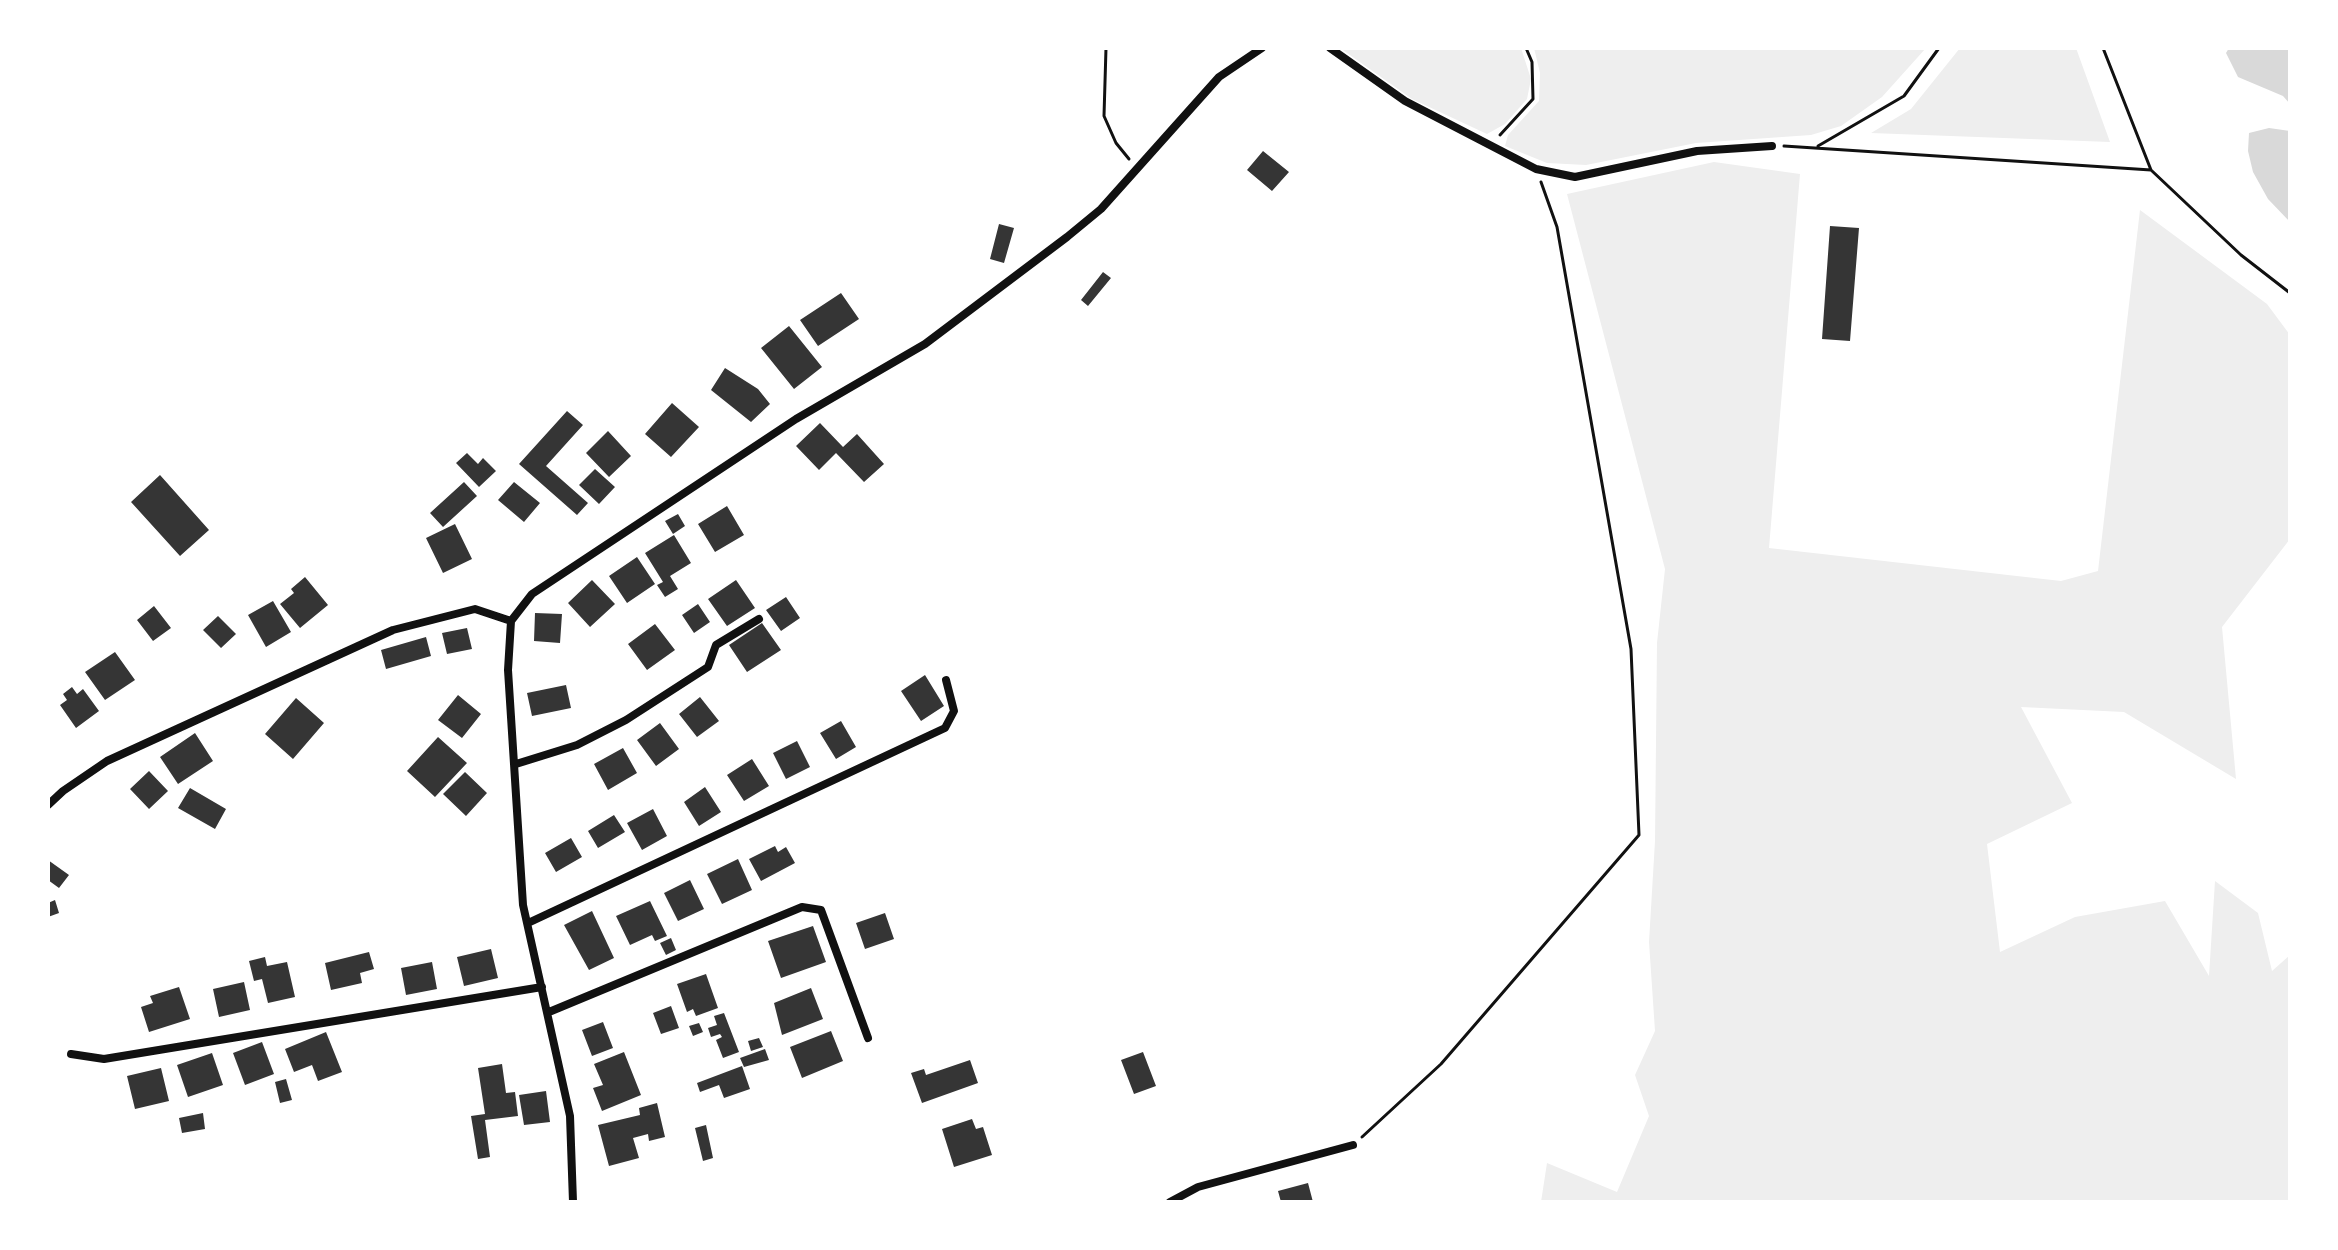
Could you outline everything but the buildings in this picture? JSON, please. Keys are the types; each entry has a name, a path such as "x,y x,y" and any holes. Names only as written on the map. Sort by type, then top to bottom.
{"street":[{"path":"573,1202 570,1116 523,905 508,670 511,621 532,594 796,419 925,344 1067,237 1101,209 1219,77 1262,48"},
{"path":"1330,48 1405,101 1536,169 1575,177 1697,151 1772,146"},
{"path":"48,805 107,761 393,630 475,609 511,621"},
{"path":"516,764 577,745 626,720 708,667 716,645 759,619"},
{"path":"528,923 945,728 954,711 946,680"},
{"path":"549,1012 802,907 821,910 868,1038"},
{"path":"71,1054 104,1059 542,987"},
{"path":"1170,1202 1198,1187 1353,1145"}],"path":[{"path":"1106,48 1104,116 1116,143 1137,168"},
{"path":"1489,146 1533,99 1532,62 1526,48"},
{"path":"1818,146 1904,96 1939,48"},
{"path":"2103,48 2151,170 2241,255 2290,293"},
{"path":"1772,146 1818,146 2151,170"},
{"path":"1353,1145 1441,1064 1639,835 1631,649 1557,227 1536,169"}],"shaded area":[{"path":"1340,48 1521,48 1531,79 1527,99 1505,124 1487,134 1412,99"},
{"path":"1534,48 1926,48 1882,97 1841,126 1811,135 1696,143 1586,165 1547,163 1505,146 1508,135 1539,101 1540,73"},
{"path":"1960,48 2076,48 2110,142 1871,133 1911,109"},
{"path":"2229,48 2290,48 2290,104 2283,96 2238,77 2226,53"},
{"path":"2269,128 2290,131 2290,222 2268,199 2253,172 2248,151 2249,133"},
{"path":"1714,162 1800,174 1769,548 2061,581 2098,571 2140,210 2267,304 2290,335 2290,539 2222,627 2236,779 2124,712 2021,707 2072,803 1987,844 2000,952 2075,917 2165,901 2209,976 2215,881 2258,913 2272,971 2290,955 2290,1202 1541,1202 1547,1163 1617,1192 1649,1116 1635,1075 1655,1031 1649,942 1655,841 1657,643 1665,569 1567,194"}]}
